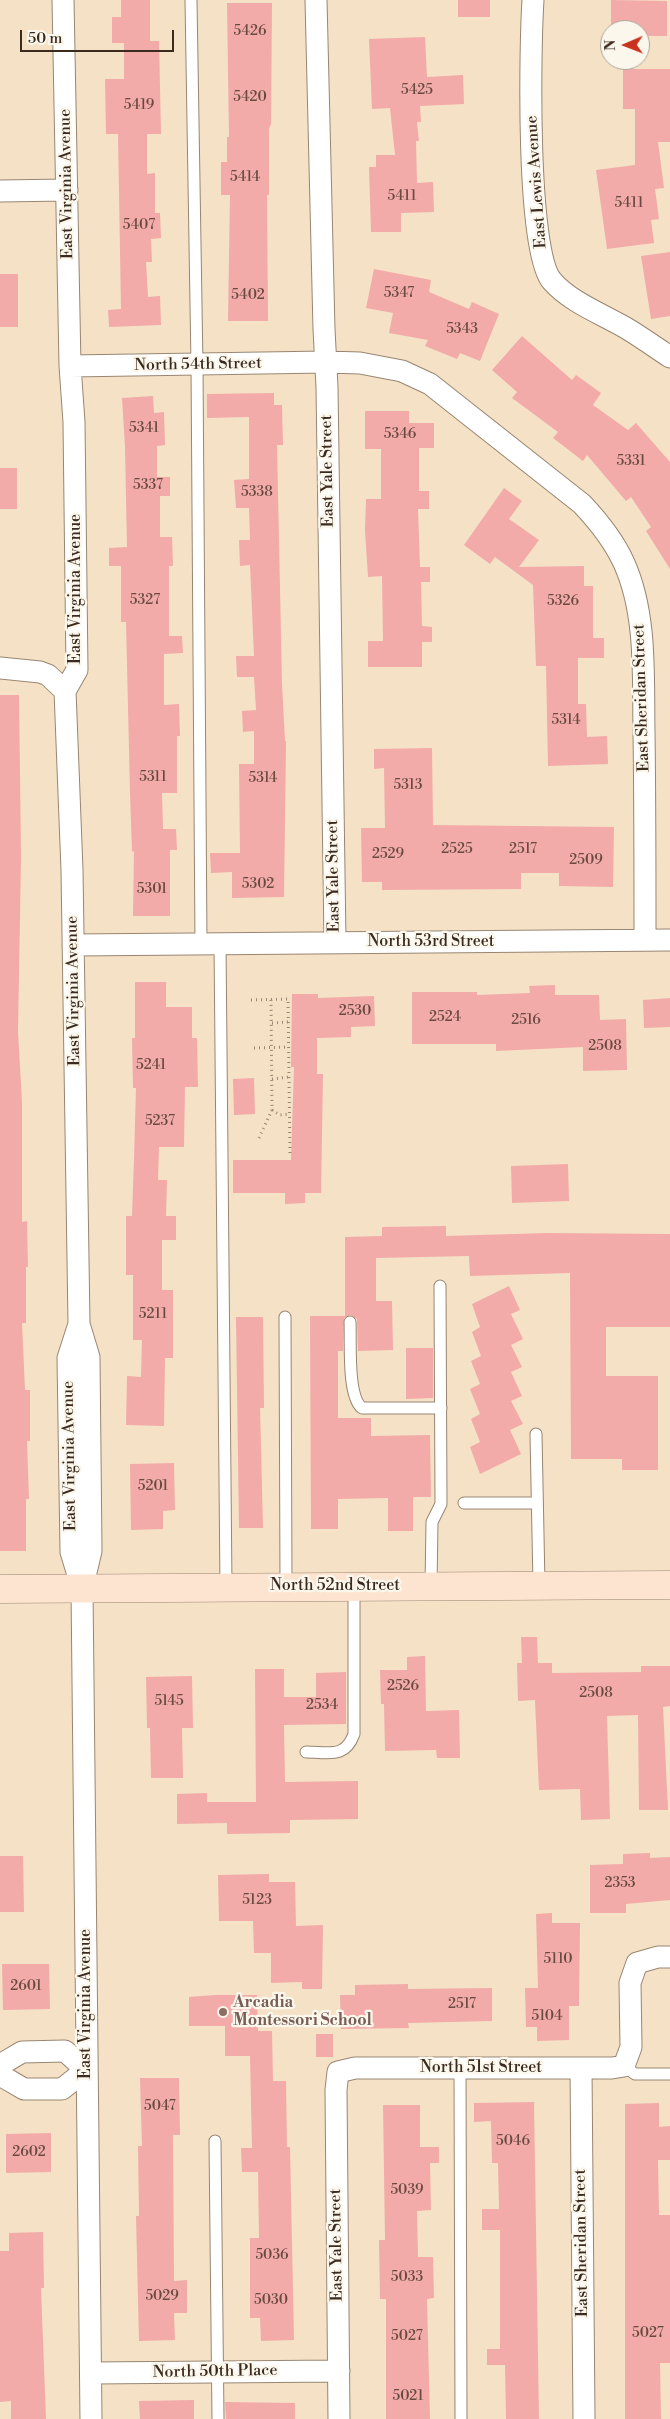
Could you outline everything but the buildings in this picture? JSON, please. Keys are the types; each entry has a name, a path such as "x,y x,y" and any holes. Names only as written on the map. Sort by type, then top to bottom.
{"main road":[{"name":"North 52nd Street","path":"0,1588 670,1585"}],"street":[{"name":"East Virginia Avenue","path":"63,0 70,366 74,422 77,670 66,692 73,945 79,1324 68,1358 71,1552 82,1589 91,2419"},
{"name":"East Yale Street","path":"316,0 326,362 335,942"},
{"name":"East Lewis Avenue","path":"533,0 530,55 532,146 539,237 544,265 551,281 566,294 670,357"},
{"path":"0,191 67,190"},
{"name":"North 54th Street","path":"70,366 326,362"},
{"name":"East Sheridan Street","path":"326,362 360,363 402,371 430,384 582,504 598,521 623,562 634,592 640,627 643,673 645,940"},
{"path":"0,668 40,672 48,675 66,692"},
{"name":"North 53rd Street","path":"73,945 670,940"},
{"path":"624,2066 630,2047 630,1982 637,1963 658,1957 670,1957"},
{"path":"0,2065 22,2052 65,2051 86,2070 62,2089 24,2089 0,2075"},
{"name":"North 51st Street","path":"338,2072 355,2068 612,2068 624,2066"},
{"name":"East Sheridan Street","path":"580,2068 584,2419"},
{"name":"East Yale Street","path":"338,2072 336,2090 339,2419"},
{"name":"North 50th Place","path":"91,2374 339,2371"}],"lane":[{"path":"190,0 226,1587"},
{"path":"431,1586 432,1522 441,1504 440,1286"},
{"path":"286,1317 286,1586"},
{"path":"350,1322 353,1393 358,1405 362,1408 441,1408"},
{"path":"536,1434 539,1585"},
{"path":"464,1504 537,1503"},
{"path":"306,1752 339,1752 350,1746 354,1734 354,1586"},
{"path":"624,2066 635,2074 670,2074"},
{"path":"460,2068 461,2419"},
{"path":"215,2141 218,2419"}],"path":[{"path":"251,1000 288,999 290,1154"},
{"path":"258,1138 272,1110 271,1000"},
{"path":"272,1024 288,1022"},
{"path":"254,1048 289,1047"},
{"path":"272,1079 289,1077"},
{"path":"272,1110 280,1115 290,1114"}],"place":[{"name":"Arcadia Montessori School","path":"223,2012"}]}
